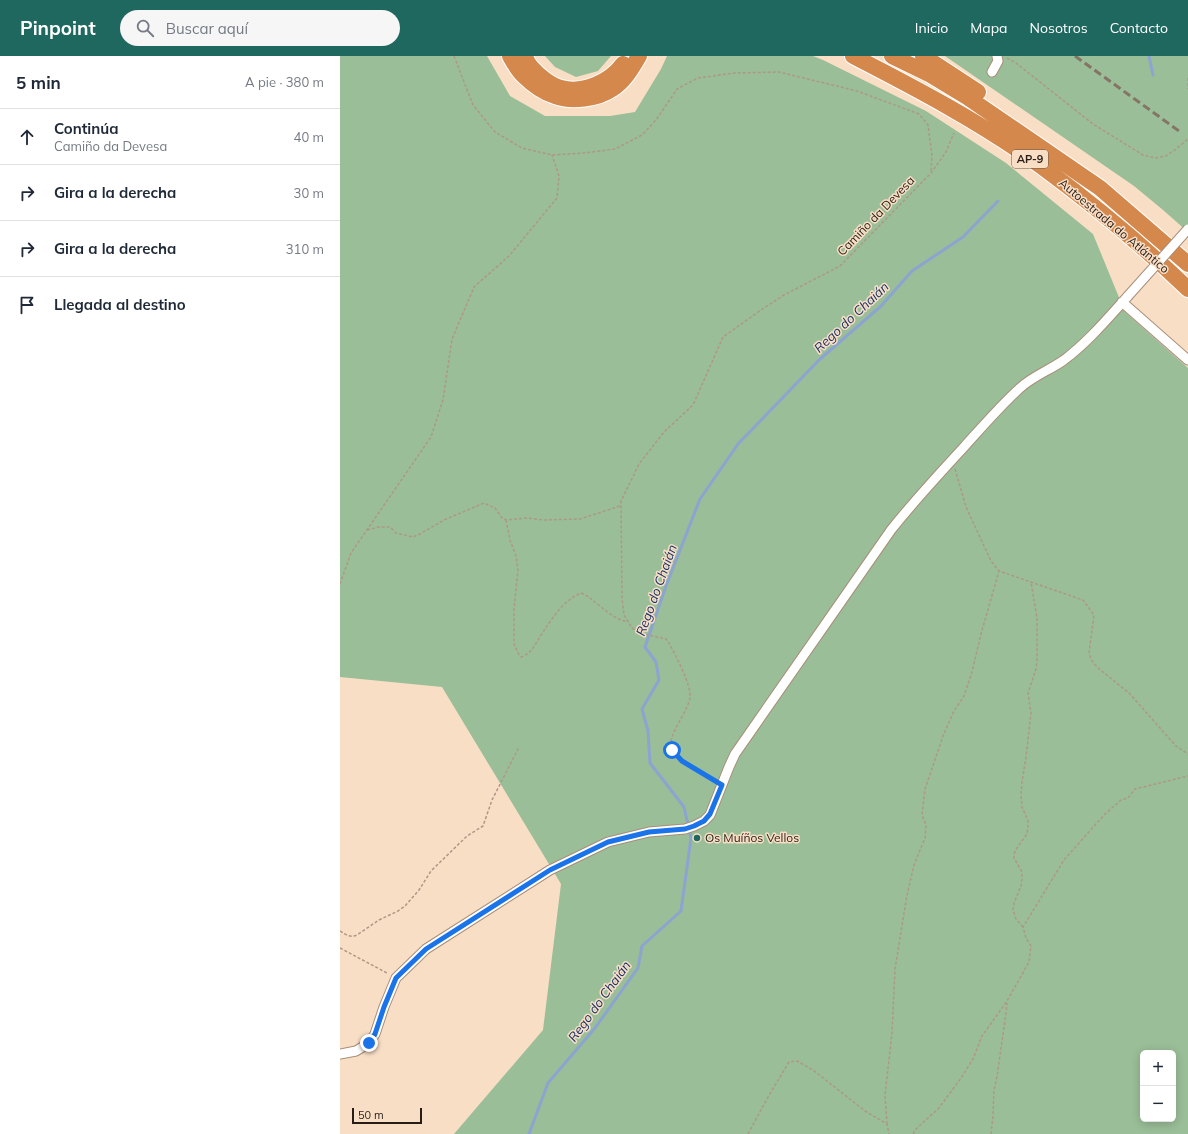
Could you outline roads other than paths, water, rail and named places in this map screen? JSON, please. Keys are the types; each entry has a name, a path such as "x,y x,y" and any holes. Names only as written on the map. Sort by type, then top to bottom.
{"highway":[{"path":"510,56 523,75 538,88 556,96 568,98 598,96 612,90 626,78 639,56"},
{"path":"525,56 530,66 548,81 560,88 576,89 595,85 608,78 619,70 629,56"},
{"name":"Autoestrada do Atlántico","path":"853,56 929,96 1041,166 1153,256 1188,289"},
{"name":"Autoestrada do Atlántico","path":"892,56 929,74 967,97 1100,188 1188,264"},
{"path":"923,56 971,87 1078,165 1100,188"}],"street":[{"path":"992,72 997,65 997,56"},
{"path":"340,1054 356,1051 369,1043 396,978 426,949 550,870 608,842 649,832 690,828 704,821 710,814 728,767 735,754 891,530 914,501 994,414 1022,387 1070,355 1098,329 1188,229"},
{"path":"1125,299 1188,360"}],"waterway":[{"name":"Rego do Chaián","path":"1149,56 1153,75"},
{"name":"Rego do Chaián","path":"529,1134 548,1083 595,1028 638,968 642,946 681,911 691,838 684,807 650,763 648,731 642,709 659,680 656,662 645,647 666,586 700,499 738,444 819,360 881,306 912,271 963,237 998,201"}],"railway":[{"path":"1075,56 1179,131"}],"place":[{"name":"Os Muíños Vellos","path":"697,838"}]}
